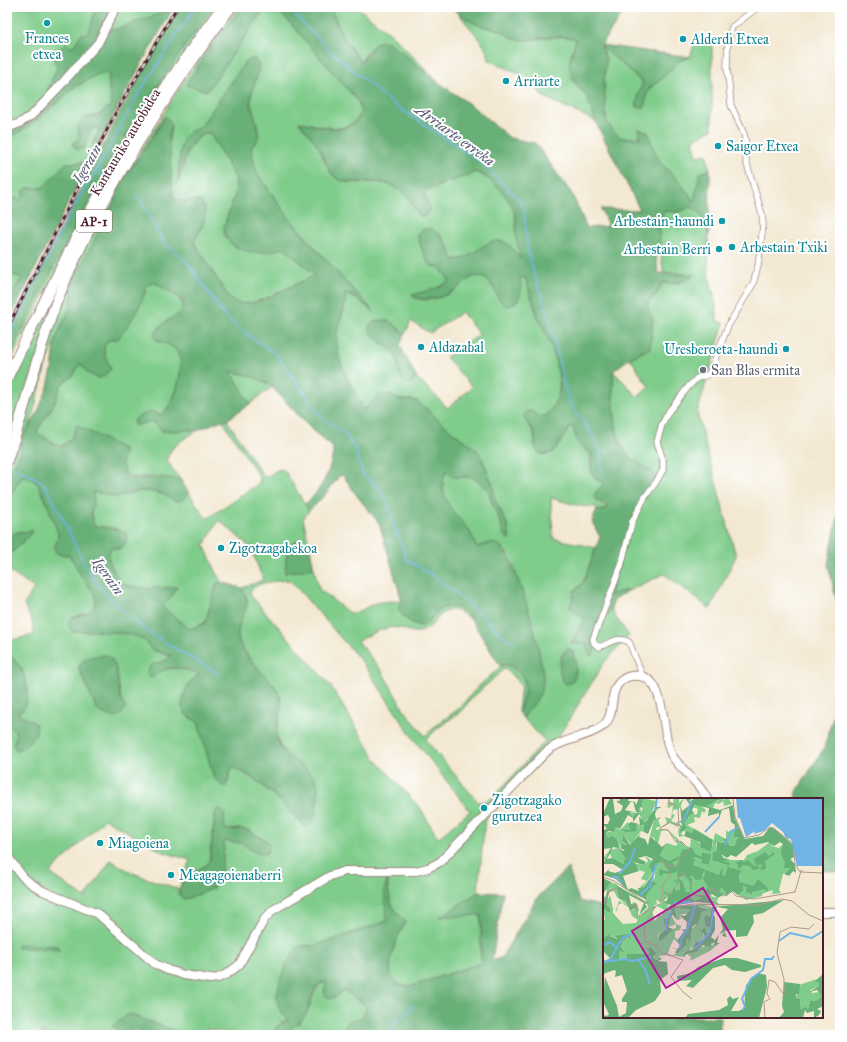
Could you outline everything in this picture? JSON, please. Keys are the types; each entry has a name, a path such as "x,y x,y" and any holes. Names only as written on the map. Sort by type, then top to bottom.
{"highway":[{"name":"Kantauriko autobidea","path":"7,378 59,272 108,180 163,92 222,7"},
{"name":"Kantauriko autobidea","path":"7,460 46,330 66,279 84,241 111,189 151,123 185,71 231,7"}],"street":[{"path":"7,128 20,123 32,115 56,90 98,42 116,7"},
{"path":"643,677 629,642 625,639 619,639 599,647 594,643 593,639 621,566 632,522 645,497 656,482 662,470 663,460 657,442 662,424 669,411 689,386 698,378 707,375 710,372 728,326 749,293 757,276 763,225 762,214 746,161 744,134 734,112 729,94 727,66 728,40 732,27 758,7"},
{"path":"7,856 30,884 98,914 157,965 192,977 220,977 230,973 239,965 264,920 272,911 330,876 345,871 416,871 437,864 547,751 557,744 594,731 604,725 608,719 615,690 620,681 631,676 643,677 650,681 656,689 670,752 696,782 706,798"},
{"path":"823,912 840,912"}],"green space":[{"path":"7,7 174,7 173,9 117,29 104,30 23,125 7,132"},
{"path":"96,7 116,7 105,31 117,29 173,9 96,148 92,146 99,131 96,127 89,134 84,148 76,149 73,144 80,136 77,128 79,123 86,117 99,115 112,104 109,91 109,74 104,73 98,74 72,89 29,126 7,137 7,132 23,125 40,107 57,68 54,59 55,54 66,43 70,47 74,46 81,34 88,33"},
{"path":"179,7 212,7 150,97 105,170 107,173 95,191 51,272 7,360 7,334 123,106"},
{"path":"212,7 216,7 107,173 105,171 136,120"},
{"path":"238,7 242,7 217,39 186,85 207,91 261,14 270,10 278,12 284,16 359,104 360,111 358,117 353,123 346,126 331,128 299,122 318,146 333,176 343,181 376,182 392,185 406,195 420,216 427,214 429,208 424,191 476,172 489,179 505,195 513,207 515,214 522,260 486,245 461,259 452,258 449,247 440,234 419,232 420,244 428,262 436,267 439,267 450,281 437,288 412,296 424,300 436,298 454,290 468,279 475,276 484,278 492,287 525,276 538,318 550,340 553,349 559,381 559,392 556,402 551,410 543,417 536,416 532,411 527,424 533,432 536,449 539,453 546,455 558,445 572,424 583,449 591,455 590,465 592,472 598,481 604,483 595,494 598,502 607,506 604,510 596,511 597,507 580,506 551,498 553,538 596,548 585,578 582,584 578,587 570,608 586,618 571,642 574,644 586,643 587,649 595,651 593,639 602,614 608,613 611,606 613,613 629,636 604,663 547,755 485,819 478,892 441,917 481,914 481,963 415,985 402,985 394,981 390,973 392,952 406,922 391,903 388,879 384,890 388,921 314,946 305,946 297,949 290,959 277,995 279,1008 288,1020 281,1023 279,1035 231,1035 230,1033 207,1029 202,1035 180,1035 170,1029 131,1015 112,1026 124,1035 43,1035 44,1031 35,1035 7,1035 7,726 11,727 15,731 16,738 13,743 18,750 30,740 32,721 17,714 24,708 28,690 22,669 7,651 7,641 34,635 32,621 24,605 34,588 7,570 7,556 33,531 19,532 7,538 7,501 22,476 30,478 38,484 42,492 58,533 58,539 54,548 61,555 66,554 71,558 97,599 94,607 87,613 73,617 73,632 99,631 120,633 139,637 145,640 153,649 171,656 164,662 152,665 154,677 164,670 176,668 200,674 189,684 182,707 189,717 198,722 214,778 217,781 228,783 232,767 243,772 271,792 304,826 310,826 315,815 315,778 285,753 279,743 276,733 280,717 278,692 248,656 238,638 238,626 247,604 242,588 263,580 251,548 219,520 204,545 221,582 217,583 205,623 189,629 162,607 177,587 135,588 120,581 110,563 109,554 111,548 119,549 127,534 116,529 94,526 92,518 91,512 93,491 117,497 140,491 166,495 187,495 189,493 206,518 208,518 258,484 260,480 258,475 222,420 227,420 264,477 280,469 285,471 309,511 303,518 309,544 306,542 285,573 314,568 319,589 349,613 359,611 376,603 385,601 402,601 403,616 423,626 444,608 457,607 468,615 470,619 460,612 452,610 446,611 427,629 420,632 412,632 394,627 383,629 358,641 381,670 403,708 425,736 457,710 477,688 502,665 511,667 520,674 525,684 525,689 518,712 521,685 505,668 473,697 460,712 438,728 426,740 478,802 487,801 497,793 545,741 523,718 542,690 515,569 509,556 501,546 490,543 476,547 473,538 451,509 443,491 446,471 455,477 472,477 488,489 505,536 510,538 507,524 495,500 492,483 482,459 477,450 450,430 417,401 400,400 389,394 379,395 364,410 344,372 336,341 337,330 345,304 345,294 361,301 347,283 289,218 261,179 255,168 251,147 256,142 258,130 252,109 251,96 259,68 245,62 200,128 181,146 178,181 192,144 205,133 210,133 236,179 236,192 226,220 225,235 249,252 261,253 284,248 316,275 265,299 255,302 237,303 229,298 194,242 204,218 204,207 201,203 194,200 182,201 173,197 169,140 171,128 165,116 138,159 122,180 185,79","holes":["462,312 479,335 446,357 472,387 448,408 416,377 415,379 398,360 393,351 375,337 375,321 389,321 405,334 411,321 430,333","290,580 362,662 413,738 470,811 438,838 421,809 377,761 330,685 253,598 250,593 252,589 256,586 274,581","111,659 117,674 121,702 124,705 113,717 97,710 79,669 79,665","223,811 225,831 240,829 248,830 260,837 259,854 241,843 224,841 222,866 216,884 213,888 183,899 179,895 179,889 192,873 206,866 209,862 215,814","105,819 163,852 190,860 179,889 135,874 111,860 85,898 50,873"]},
{"path":"242,7 330,7 343,37 361,62 373,46 378,42 388,42 438,82 472,106 510,138 535,143 572,194 587,228 608,226 601,209 640,210 595,121 588,99 572,77 569,64 576,39 569,37 556,37 529,40 514,39 500,30 484,27 465,18 450,7 627,7 601,45 690,57 679,61 664,77 651,87 646,96 645,107 637,107 638,94 643,82 601,46 606,60 604,83 606,120 614,132 621,138 640,138 638,129 648,132 655,153 660,162 681,184 694,202 700,173 710,170 709,236 701,215 691,207 678,212 665,211 660,220 659,226 662,254 656,255 658,273 694,275 687,280 679,282 662,283 657,294 649,300 647,306 653,320 650,348 630,358 613,371 615,424 621,444 629,456 657,476 632,522 610,595 625,590 626,592 615,599 608,613 602,614 593,641 595,651 593,655 590,655 586,643 572,643 585,618 571,609 570,606 574,591 582,584 585,578 600,537 592,522 596,511 604,510 607,507 606,504 596,500 594,496 604,483 598,481 592,475 591,453 578,443 572,425 555,450 551,453 542,454 537,450 532,428 526,422 524,417 526,411 532,411 539,417 546,415 552,408 559,394 560,388 559,376 552,347 538,317 525,277 520,278 520,296 516,302 506,306 500,300 489,281 478,276 470,279 448,294 440,297 423,299 412,295 437,288 450,281 439,267 433,267 428,263 418,238 418,234 423,229 429,228 440,235 448,247 452,258 458,259 465,257 485,245 499,241 506,243 521,259 516,240 516,217 513,209 500,189 488,179 476,172 424,191 429,208 427,214 424,216 420,216 406,196 389,184 377,182 345,182 334,176 328,168 318,146 299,122 330,128 346,127 353,124 358,118 360,111 359,104 284,16 278,12 270,10 261,14 207,91 186,85 217,39"},
{"path":"330,7 357,7 393,36 438,82 393,45 368,50 361,62 343,37"},
{"path":"458,13 466,19 484,27 500,30 517,39 529,40 549,37 569,37 576,39 570,57 574,82 588,99 595,121 542,96 531,79 489,60 485,48"},
{"path":"697,36 712,40 712,129 693,140 697,156 707,154 710,170 700,173 694,202 681,184 660,162 647,132 638,129 640,138 621,138 614,132 606,120 604,83 606,60 601,45 643,83 638,94 637,106 645,107 646,96 651,87 664,77 679,61 690,57"},
{"path":"252,58 255,59 259,65 251,95 251,106 258,128 258,138 251,147 257,173 303,235 374,312 356,298 345,294 345,304 338,325 336,341 340,362 344,372 364,410 379,395 389,394 400,400 417,401 450,430 477,450 492,483 495,500 507,524 510,539 505,536 488,489 472,477 454,477 446,471 443,481 445,497 453,511 470,532 476,547 490,543 498,544 505,553 521,588 535,633 543,672 543,684 540,693 523,718 518,712 524,690 523,677 519,671 513,667 504,664 501,667 465,612 455,607 443,608 439,610 429,621 420,626 410,621 401,613 398,607 402,601 379,523 357,496 343,475 339,476 309,511 305,504 316,493 325,479 331,464 333,448 312,430 269,384 250,376 231,371 250,404 227,420 222,420 198,430 162,431 156,424 151,422 134,425 134,420 143,414 153,412 160,415 165,411 174,397 180,377 181,367 178,353 169,345 157,341 154,336 161,326 180,312 183,307 182,300 156,283 149,284 137,311 129,324 118,339 109,340 104,346 105,356 111,369 103,377 97,378 88,373 80,363 73,376 61,385 55,402 36,432 56,445 63,446 72,438 77,425 123,449 124,454 122,464 125,473 129,477 136,479 157,477 180,479 189,493 182,500 176,502 162,493 148,491 140,491 117,497 93,492 94,501 91,513 94,526 123,531 127,537 127,541 122,547 111,548 108,555 111,566 121,582 132,587 140,588 177,587 169,600 162,607 189,629 205,623 217,583 221,582 242,588 247,598 247,603 239,626 238,637 246,654 271,681 280,697 281,709 277,727 277,739 279,745 288,756 312,775 318,786 315,815 312,823 308,827 304,826 271,792 243,772 232,767 226,786 222,786 214,778 198,722 186,715 182,707 186,688 199,674 187,670 170,668 154,677 150,677 147,673 150,666 167,660 171,656 150,648 144,640 130,635 99,631 73,632 69,624 71,618 87,613 94,607 96,600 95,594 69,555 58,554 56,552 55,548 58,534 38,484 30,478 22,476 7,501 7,480 18,459 23,435 29,428 38,411 48,387 56,339 71,305 71,289 75,277 116,199 112,198 122,180 138,159 166,116 171,125 169,140 173,197 183,202 198,200 202,204 205,210 204,221 194,242 229,298 237,303 255,302 265,299 315,275 284,248 264,252 252,252 233,245 227,239 224,227 236,192 236,179 210,133 207,132 200,136 190,147 186,154 177,184 182,143 185,137 191,131 200,128 245,62"},
{"path":"97,74 109,74 109,91 112,104 98,115 91,116 78,130 80,136 73,144 77,149 86,145 90,132 93,128 98,128 99,131 93,142 96,148 88,163 66,163 45,186 41,188 27,188 21,200 7,197 7,137 14,135 43,116 72,89"},
{"path":"66,163 88,163 7,325 7,301 22,278 7,273 7,197 21,200 27,188 41,188 45,186"},
{"path":"98,188 7,368 7,360 51,272"},
{"path":"112,198 116,199 73,283 71,289 71,305 47,362 29,428 23,435 18,459 7,480 7,472 59,309 82,254"},
{"path":"689,207 697,210 703,217 706,226 708,236 708,268 716,303 717,321 724,323 697,413 736,556 710,609 664,574 626,592 610,596 633,459 623,447 618,435 614,407 613,371 638,397 649,387 630,358 650,348 647,306 649,300 654,297 662,283 671,284 679,282 693,275 663,272 659,231 660,223 665,211 678,212"},
{"path":"72,255 7,449 7,386"},
{"path":"7,273 22,278 7,301"},
{"path":"153,283 156,283 172,293 181,301 183,306 182,311 177,316 166,321 159,342 170,346 177,352 180,362 180,373 174,396 163,414 160,415 155,412 134,420 133,423 136,425 150,422 156,424 161,430 164,431 198,430 174,447 168,456 167,461 180,479 129,476 125,474 122,469 124,451 122,448 76,430 67,442 59,446 36,432 52,408 61,385 73,376 80,363 88,373 97,378 103,377 111,369 105,356 104,346 109,340 118,339 145,294 147,287"},
{"path":"385,320 391,322 405,334 400,345 416,377 410,383 404,383 400,377 397,360 394,353 377,339 369,330 370,324"},
{"path":"230,371 255,377 273,386 250,404"},
{"path":"840,504 840,616 828,564"},
{"path":"33,531 7,556 7,538 17,532"},
{"path":"296,541 303,541 309,544 314,568 285,573 288,550 292,543"},
{"path":"567,649 573,652 576,671 573,680 566,684 561,677 560,661"},
{"path":"7,651 22,669 28,690 24,708 17,714 32,721 36,725 37,729 30,741 18,750 15,749 13,745 16,733 11,727 7,726"},
{"path":"107,655 111,658 116,668 120,697 125,707 122,714 115,718 97,710 79,669 82,661 85,659 94,656"},
{"path":"840,693 840,870 837,872 823,870 823,798 795,798 797,791 824,748"},
{"path":"217,809 221,809 224,813 225,830 248,830 266,840 269,844 268,851 265,854 256,853 241,843 224,841 222,866 219,879 216,884 213,888 183,899 179,892 183,881 192,873 206,865 210,860 215,814"},
{"path":"568,868 579,901 603,907 603,1018 720,1018 720,1035 341,1035 349,1022 363,1017 366,1007 362,1002 344,990 335,997 328,998 324,993 326,982 321,983 314,991 306,1014 301,1021 279,1035 275,1034 274,1032 277,1026 288,1020 278,1006 277,995 280,980 291,956 300,946 314,946 387,921 384,890 388,877 388,892 393,907 406,922 396,941 390,963 394,981 402,985 415,985 481,963 481,915 440,917 478,892 503,893 492,960 501,958 537,898"},
{"path":"18,944 57,946 59,950 17,948 16,946"},
{"path":"327,982 325,989 341,993 344,990 365,1004 366,1010 360,1019 348,1023 341,1035 279,1035 296,1025 306,1015 314,993 320,984"},
{"path":"129,1014 170,1029 180,1035 144,1035 134,1030 124,1035 112,1026"}],"waterway":[{"name":"Igerain","path":"7,339 74,206 105,156 133,103 176,35 196,7"},
{"name":"Arriarte erreka","path":"287,7 329,50 393,104 478,160 519,199 524,213 529,255 549,319 567,396 570,403 595,440 601,457 602,475"},
{"name":"Igerain","path":"99,167 101,176"},
{"path":"136,196 140,200 163,241 187,262 224,315 239,329 276,354 323,419 344,433 348,438 355,449 363,475 377,487 385,498 406,559 435,577 482,615 497,631 514,644"},
{"name":"Igerain","path":"10,466 36,478 43,483 88,570 114,603 146,630 218,673"},
{"path":"384,1035 392,1025 414,1006"}],"railway":[{"path":"7,329 115,114 177,7"}],"place":[{"name":"Frances etxea","path":"47,23"},
{"name":"Alderdi Etxea","path":"683,39"},
{"name":"Arriarte","path":"506,81"},
{"name":"Saigor Etxea","path":"718,146"},
{"name":"Arbestain-haundi","path":"722,221"},
{"name":"Arbestain Txiki","path":"732,247"},
{"name":"Arbestain Berri","path":"719,249"},
{"name":"Aldazabal","path":"421,347"},
{"name":"Uresberoeta-haundi","path":"786,349"},
{"name":"San Blas ermita","path":"703,370"},
{"name":"Zigotzagabekoa","path":"221,548"},
{"name":"Zigotzagako gurutzea","path":"484,808"},
{"name":"Miagoiena","path":"100,843"},
{"name":"Meagagoienaberri","path":"171,875"}]}
